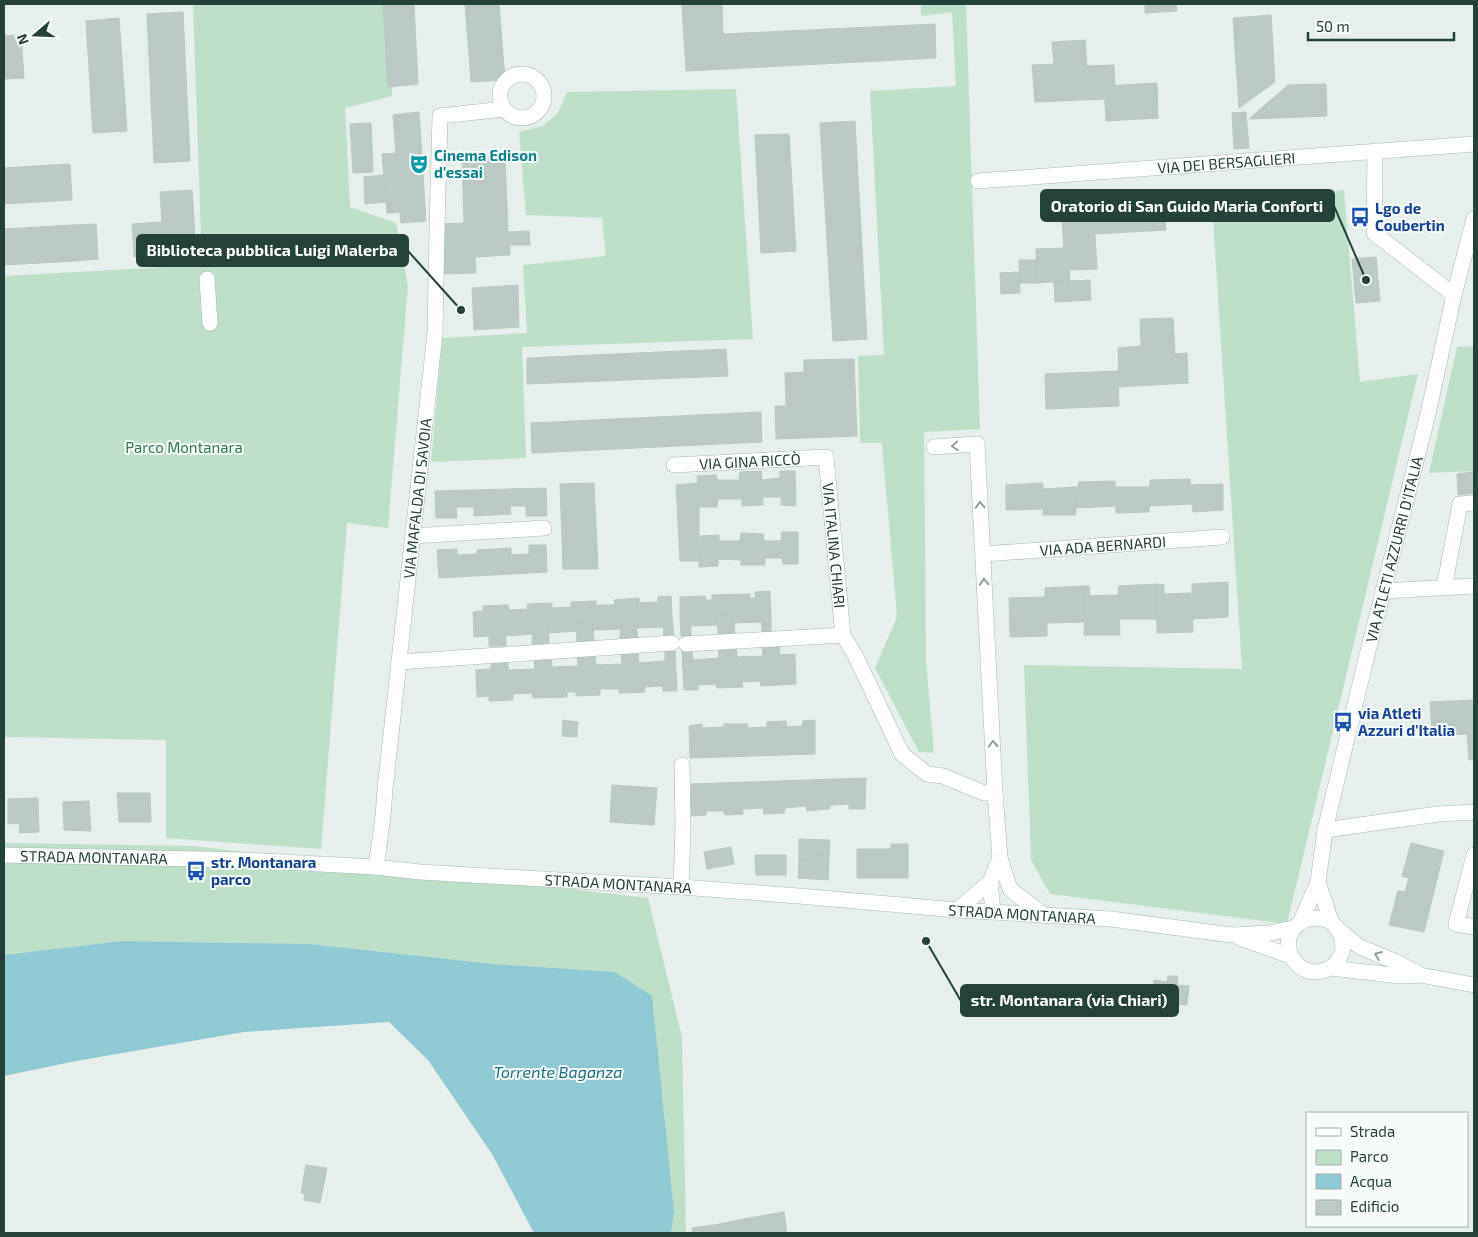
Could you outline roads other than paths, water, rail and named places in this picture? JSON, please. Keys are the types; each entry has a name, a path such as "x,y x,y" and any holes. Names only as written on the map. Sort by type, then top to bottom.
{"street":[{"name":"VIA MAFALDA DI SAVOIA","path":"376,867 435,333 440,116 504,109"},
{"name":"VIA DEI BERSAGLIERI","path":"978,181 1474,144"},
{"path":"1375,151 1374,233 1454,295"},
{"name":"VIA ATLETI AZZURRI D'ITALIA","path":"1297,925 1318,882 1325,830 1428,414 1454,295 1474,219"},
{"path":"207,279 210,323"},
{"path":"934,447 977,444 1000,858 1010,889 1045,916"},
{"name":"VIA GINA RICCÒ","path":"674,465 826,457"},
{"name":"VIA ITALINA CHIARI","path":"826,457 843,635 856,656 902,754 927,774 943,776 984,793 995,793"},
{"path":"1444,588 1460,504 1474,502"},
{"path":"413,536 544,528"},
{"name":"VIA ADA BERNARDI","path":"983,554 1222,537"},
{"path":"1383,591 1474,586"},
{"path":"399,662 679,643 843,635"},
{"path":"680,887 683,827 682,765"},
{"path":"1325,830 1438,814 1474,812"},
{"name":"STRADA MONTANARA","path":"4,855 245,860 376,867 420,872 680,887 957,910 1111,919 1232,935 1270,933 1297,925"},
{"path":"1474,855 1456,924 1474,927"},
{"path":"957,910 990,882 1000,858"},
{"path":"990,882 998,912"},
{"name":"VIA ATLETI AZZURRI D'ITALIA","path":"1318,882 1335,926"},
{"path":"998,912 1010,889"},
{"path":"1335,926 1343,944 1341,955 1331,968 1322,972 1312,972 1300,968 1290,956 1288,942 1297,925 1310,918 1320,918 1335,926 1360,947 1394,961 1420,975"},
{"name":"STRADA MONTANARA","path":"1232,935 1290,956"},
{"path":"1331,968 1400,976 1420,975 1474,984"}],"water":[{"name":"Torrente Baganza","path":"121,941 310,944 494,964 615,972 652,996 674,1212 671,1233 534,1233 492,1154 428,1060 389,1022 244,1032 76,1061 4,1076 4,955"}],"place":[{"name":"Cinema Edison d'essai","path":"419,164"},
{"name":"Lgo de Coubertin","path":"1360,217"},
{"name":"Oratorio di San Guido Maria Conforti","path":"1366,280"},
{"name":"Biblioteca pubblica Luigi Malerba","path":"461,310"},
{"name":"via Atleti Azzuri d'Italia","path":"1343,722"},
{"name":"str. Montanara parco","path":"196,871"},
{"name":"str. Montanara (via Chiari)","path":"926,941"}],"park label":[{"name":"Parco Montanara","path":"184,447"}]}
